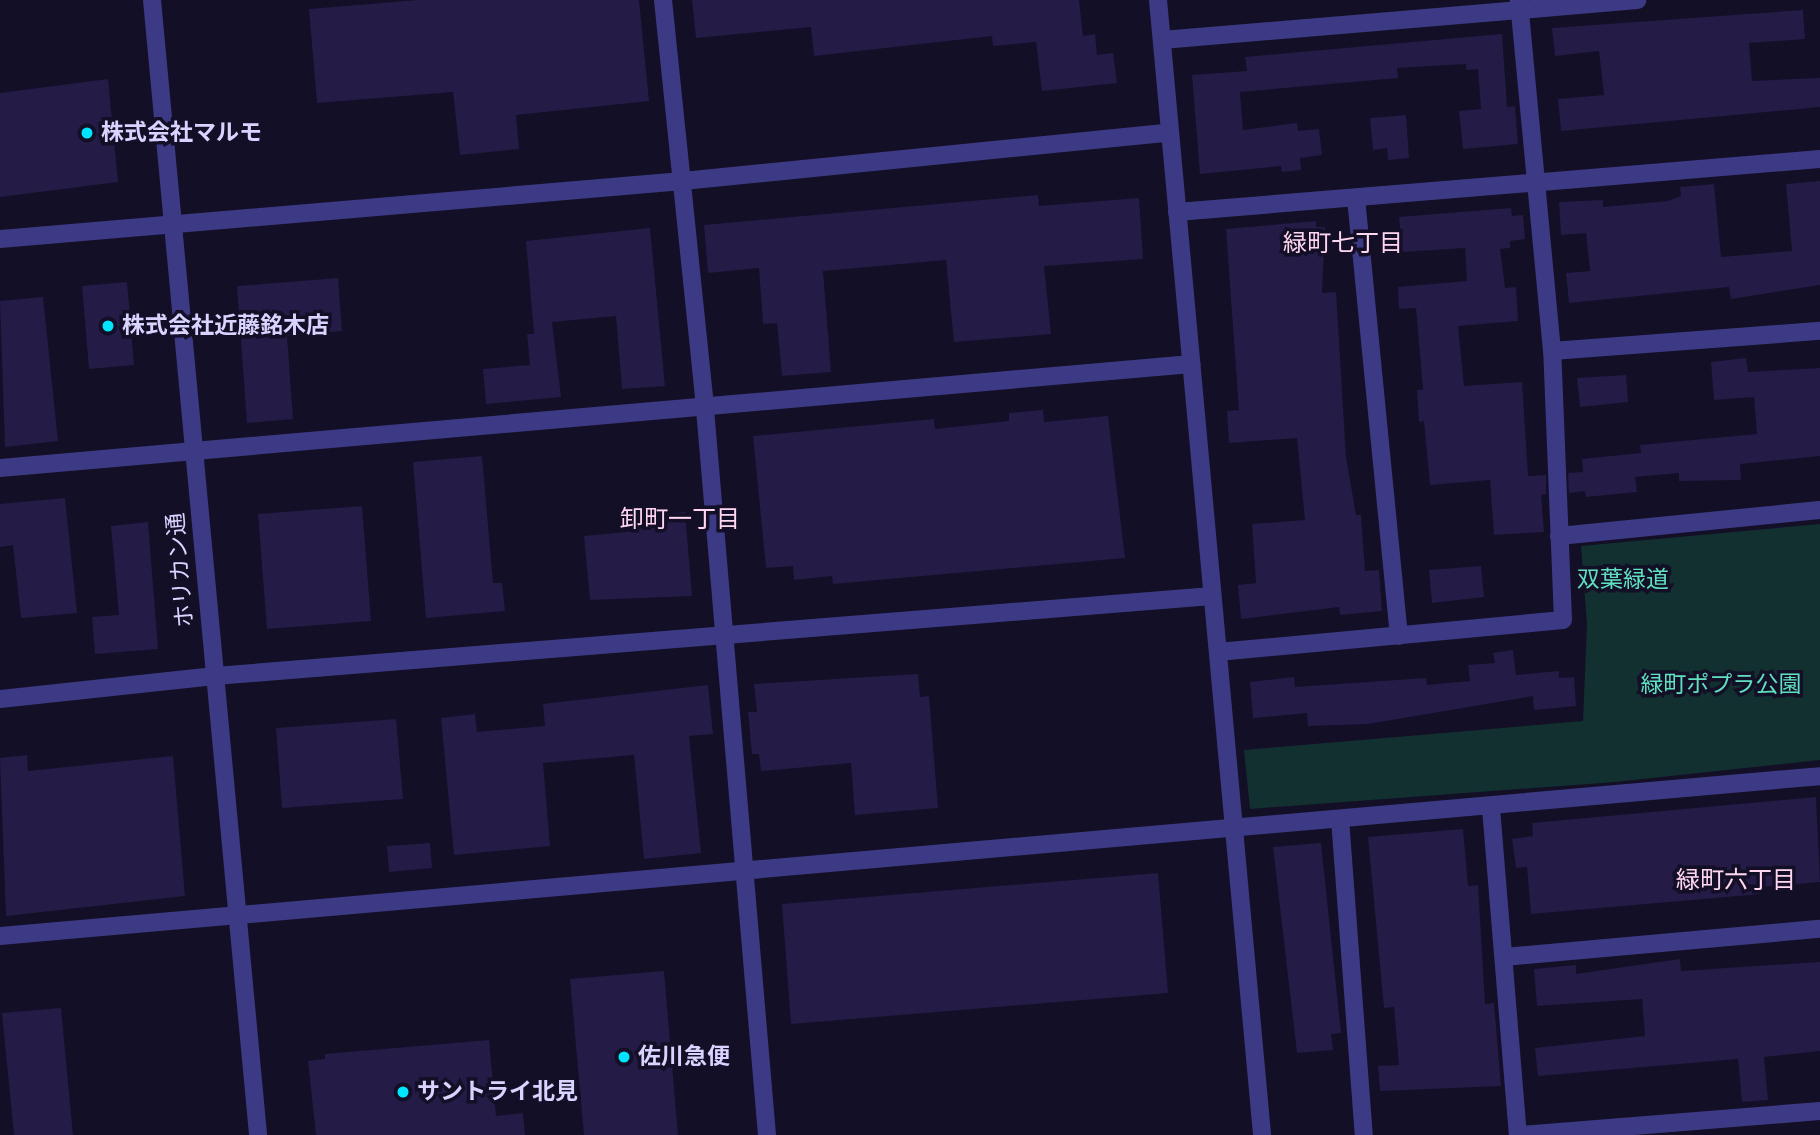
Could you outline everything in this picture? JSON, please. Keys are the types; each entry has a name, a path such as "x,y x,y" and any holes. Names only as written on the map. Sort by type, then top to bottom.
{"street":[{"name":"ホリカン通","path":"152,0 258,1135"},
{"path":"663,0 705,409 768,1135"},
{"path":"1158,0 1262,1135"},
{"path":"1162,40 1519,6 1637,0"},
{"path":"1218,652 1563,620 1552,351 1519,6"},
{"path":"0,239 683,181 1170,132"},
{"path":"1177,212 1820,159"},
{"path":"1356,198 1399,636"},
{"path":"1552,351 1820,331"},
{"path":"0,468 194,448 705,409 1191,364"},
{"path":"1559,536 1820,510"},
{"path":"0,699 215,676 1212,596"},
{"path":"0,936 238,917 1232,823 1340,819 1491,808 1820,776"},
{"path":"1491,808 1520,1135 1820,1111"},
{"path":"1340,819 1364,1135"},
{"path":"1504,957 1820,929"}],"green space":[{"path":"1820,524 1820,760 1615,782 1250,809 1244,750 1583,721 1587,624 1581,546"}],"building":[{"path":"417,0 639,0 649,101 516,115 519,149 460,155 453,92 317,103 309,9"},
{"path":"692,0 1079,0 1083,36 1095,34 1097,55 1113,53 1117,83 1042,91 1036,42 993,46 992,36 814,56 811,27 696,38"},
{"path":"1803,10 1805,39 1749,43 1752,81 1820,78 1820,107 1561,131 1558,99 1604,95 1599,51 1555,56 1552,28"},
{"path":"1502,34 1507,107 1515,106 1518,144 1463,149 1459,111 1481,109 1478,69 1466,70 1466,64 1397,68 1398,78 1240,92 1243,130 1297,123 1298,131 1319,129 1322,155 1300,158 1301,170 1282,172 1281,166 1200,174 1192,75 1247,71 1245,57"},
{"path":"108,79 118,182 0,197 0,93"},
{"path":"1406,115 1409,158 1388,160 1387,148 1373,150 1370,118"},
{"path":"1820,181 1820,285 1731,299 1729,287 1569,303 1566,273 1590,271 1586,233 1561,235 1559,202 1603,200 1603,207 1668,201 1681,196 1680,187 1714,184 1721,257 1792,251 1786,184"},
{"path":"1038,195 1039,206 1139,198 1143,259 1044,266 1051,334 954,342 946,260 823,271 831,372 782,376 777,323 763,324 759,268 708,273 704,225"},
{"path":"1511,208 1512,216 1523,215 1525,239 1510,241 1510,248 1500,249 1505,288 1516,287 1518,321 1458,326 1464,386 1522,382 1528,476 1546,475 1546,494 1541,495 1544,532 1494,535 1490,480 1430,485 1424,421 1419,422 1417,390 1423,390 1416,308 1399,309 1398,287 1467,281 1465,248 1402,252 1399,217"},
{"path":"1316,221 1316,227 1325,227 1322,293 1336,292 1346,457 1356,515 1361,515 1365,571 1379,570 1382,611 1340,615 1339,607 1241,619 1238,585 1256,583 1252,524 1305,520 1297,438 1229,443 1227,411 1239,410 1226,229"},
{"path":"650,228 665,386 622,389 616,316 552,322 561,397 486,404 483,369 530,365 527,334 534,334 526,241"},
{"path":"338,278 342,331 287,336 293,419 247,423 237,286"},
{"name":"株式会社近藤銘木店","path":"127,282 134,365 89,369 82,286"},
{"path":"43,297 58,441 5,447 0,301"},
{"path":"1746,358 1748,372 1820,368 1820,456 1740,464 1741,480 1679,481 1679,473 1635,477 1637,492 1586,497 1585,491 1569,493 1568,473 1583,472 1582,459 1641,453 1640,445 1757,434 1754,397 1714,400 1711,362"},
{"path":"1626,375 1628,402 1580,407 1577,378"},
{"path":"1043,410 1044,422 1108,416 1125,558 833,584 832,576 794,580 793,566 766,568 753,436 934,419 935,429 1009,421 1009,413"},
{"path":"482,456 493,583 502,583 505,611 426,618 413,462"},
{"path":"65,498 77,613 21,618 13,545 0,547 0,504"},
{"path":"362,506 371,621 267,629 258,514"},
{"path":"685,512 692,596 590,600 584,536 636,531 635,517"},
{"path":"148,522 158,649 95,654 92,617 119,615 111,526"},
{"path":"1481,566 1484,597 1432,603 1429,570"},
{"path":"1513,650 1516,675 1559,671 1559,678 1574,677 1576,706 1534,710 1533,696 1368,724 1308,726 1307,713 1253,718 1250,682 1294,677 1295,687 1426,678 1427,685 1470,681 1468,665 1495,663 1493,653"},
{"path":"918,674 920,697 929,696 938,808 855,815 851,763 761,771 759,754 752,754 748,712 757,712 754,684"},
{"path":"708,685 713,734 689,736 701,853 644,859 634,755 543,763 550,846 454,855 441,718 475,714 477,732 545,726 543,704"},
{"path":"396,719 403,799 282,808 276,728"},
{"path":"27,755 28,771 173,756 185,896 6,916 0,758"},
{"path":"1816,797 1820,882 1760,887 1761,894 1531,914 1527,867 1516,868 1512,839 1533,836 1532,823"},
{"path":"1463,829 1468,886 1478,885 1485,1004 1494,1003 1501,1086 1380,1091 1378,1066 1399,1065 1394,1007 1384,1008 1368,837"},
{"path":"430,843 432,868 389,872 387,846"},
{"path":"1321,843 1341,1033 1331,1034 1333,1050 1297,1053 1273,847"},
{"path":"1158,873 1168,993 791,1024 782,904"},
{"path":"1680,959 1681,971 1820,962 1820,1051 1764,1057 1768,1100 1742,1102 1738,1059 1538,1076 1535,1048 1645,1036 1642,999 1537,1006 1534,969 1576,965 1576,974"},
{"name":"佐川急便","path":"664,971 678,1135 584,1135 570,979"},
{"path":"61,1008 73,1135 14,1135 2,1013"},
{"name":"サントライ北見","path":"489,1040 496,1116 523,1113 525,1135 316,1135 308,1061 325,1059 325,1054"}],"place":[{"name":"株式会社マルモ","path":"87,133"},
{"name":"株式会社近藤銘木店","path":"108,326"},
{"name":"佐川急便","path":"624,1057"},
{"name":"サントライ北見","path":"403,1092"}],"district":[{"name":"緑町七丁目","path":"1343,244"},
{"name":"卸町一丁目","path":"680,520"},
{"name":"緑町六丁目","path":"1736,881"}],"park label":[{"name":"双葉緑道","path":"1623,580"},
{"name":"緑町ポプラ公園","path":"1721,685"}]}
